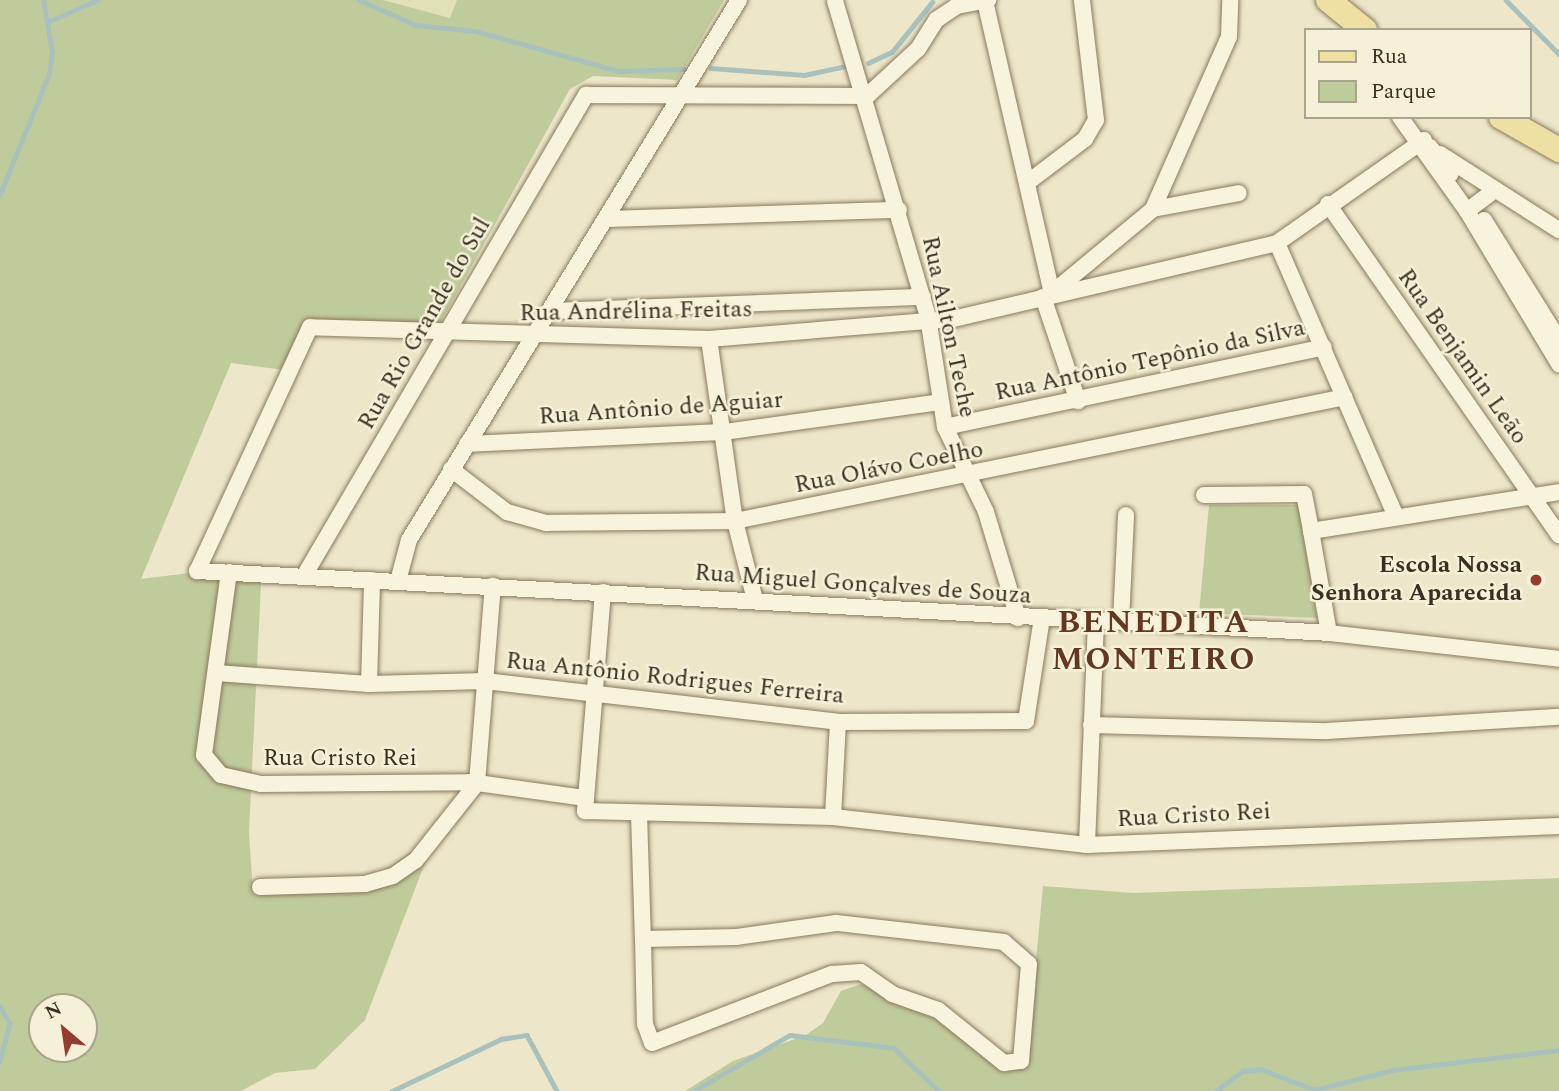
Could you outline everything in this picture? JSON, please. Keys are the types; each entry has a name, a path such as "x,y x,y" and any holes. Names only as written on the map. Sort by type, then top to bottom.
{"main road":[{"path":"1329,2 1362,28"},
{"path":"1505,119 1559,150"}],"street":[{"path":"398,581 409,540 467,444 537,338 739,0"},
{"path":"682,96 867,96 918,48 936,20 956,3 986,0 1027,183 1048,295 1078,401"},
{"path":"1027,183 1084,139 1096,120 1082,0"},
{"path":"1048,295 1153,209 1228,37 1230,0"},
{"name":"Rua Ailton Teche","path":"835,1 867,96 923,297 945,427 968,476 1018,618"},
{"path":"1329,2 1345,28"},
{"name":"Rua Rio Grande do Sul","path":"304,576 586,95 682,96"},
{"path":"1401,120 1423,144 1471,209 1535,316 1558,361"},
{"path":"1423,144 1559,230"},
{"name":"Rua Andrélina Freitas","path":"197,571 310,327 537,338 709,340 928,317 952,320 1048,295 1277,243 1328,204 1423,144"},
{"path":"1471,209 1495,190"},
{"path":"1153,209 1239,193"},
{"name":"Rua Benjamin Leão","path":"1328,204 1559,535"},
{"path":"608,219 899,210"},
{"path":"1277,243 1395,514"},
{"name":"Rua Andrélina Freitas","path":"553,311 923,297"},
{"path":"1535,316 1559,340"},
{"path":"709,340 735,521 755,600"},
{"name":"Rua Antônio Tepônio da Silva","path":"945,427 1324,347"},
{"name":"Rua Olávo Coelho","path":"451,470 508,512 546,523 735,521 968,476 1345,397"},
{"name":"Rua Antônio de Aguiar","path":"467,444 724,432 941,402"},
{"path":"1311,531 1395,514 1559,492"},
{"path":"1204,495 1304,494 1329,633"},
{"path":"1121,622 1126,515"},
{"name":"Rua Miguel Gonçalves de Souza","path":"197,571 1329,633 1559,659"},
{"name":"Rua Cristo Rei","path":"229,572 204,755 220,775 261,784 477,783 639,814 834,817 1087,845 1559,826"},
{"path":"369,684 372,580"},
{"path":"260,887 365,884 393,876 416,860 477,783 493,586"},
{"path":"585,805 603,592"},
{"name":"Rua Antônio Rodrigues Ferreira","path":"216,673 369,684 485,681 595,697 838,722 1026,721 1041,618"},
{"path":"1087,845 1096,622"},
{"path":"1091,725 1327,731 1559,717"},
{"path":"834,817 838,722"},
{"path":"639,814 645,1024 652,1043 832,974 861,971 892,994 937,1010 1004,1063 1021,1061 1029,964 1004,942 836,923 737,937 643,939"}],"shaded area":[{"path":"383,0 457,0 450,18"}],"green space":[{"path":"0,0 383,0 450,18 457,0 724,0 677,80 593,76 570,89 439,325 315,322 284,370 231,363 141,579 262,564 249,832 253,894 381,873 426,842 431,847 365,1020 315,1069 275,1073 241,1091 0,1091"},
{"path":"1209,505 1299,505 1317,618 1199,613"},
{"path":"1559,878 1559,1091 685,1091 733,1061 806,1035 823,1023 841,991 861,984 944,1017 1012,1070 1026,1067 1043,886 1133,893"}],"waterway":[{"path":"0,194 49,74 52,52 43,0"},
{"path":"48,22 97,0"},
{"path":"359,0 416,25 476,31 618,71 684,69"},
{"path":"1506,0 1559,54"},
{"path":"868,63 892,52 932,2"},
{"path":"711,68 804,75 846,66"},
{"path":"0,1006 10,1023 0,1062"},
{"path":"392,1091 501,1039 527,1035 557,1091"},
{"path":"694,1091 790,1035 894,1048 939,1091"},
{"path":"1216,1091 1243,1071 1261,1069 1314,1090 1393,1070 1559,1050"}],"place":[{"name":"Escola Nossa Senhora Aparecida","path":"1536,580"}],"district":[{"name":"BENEDITA MONTEIRO","path":"1154,642"}]}
